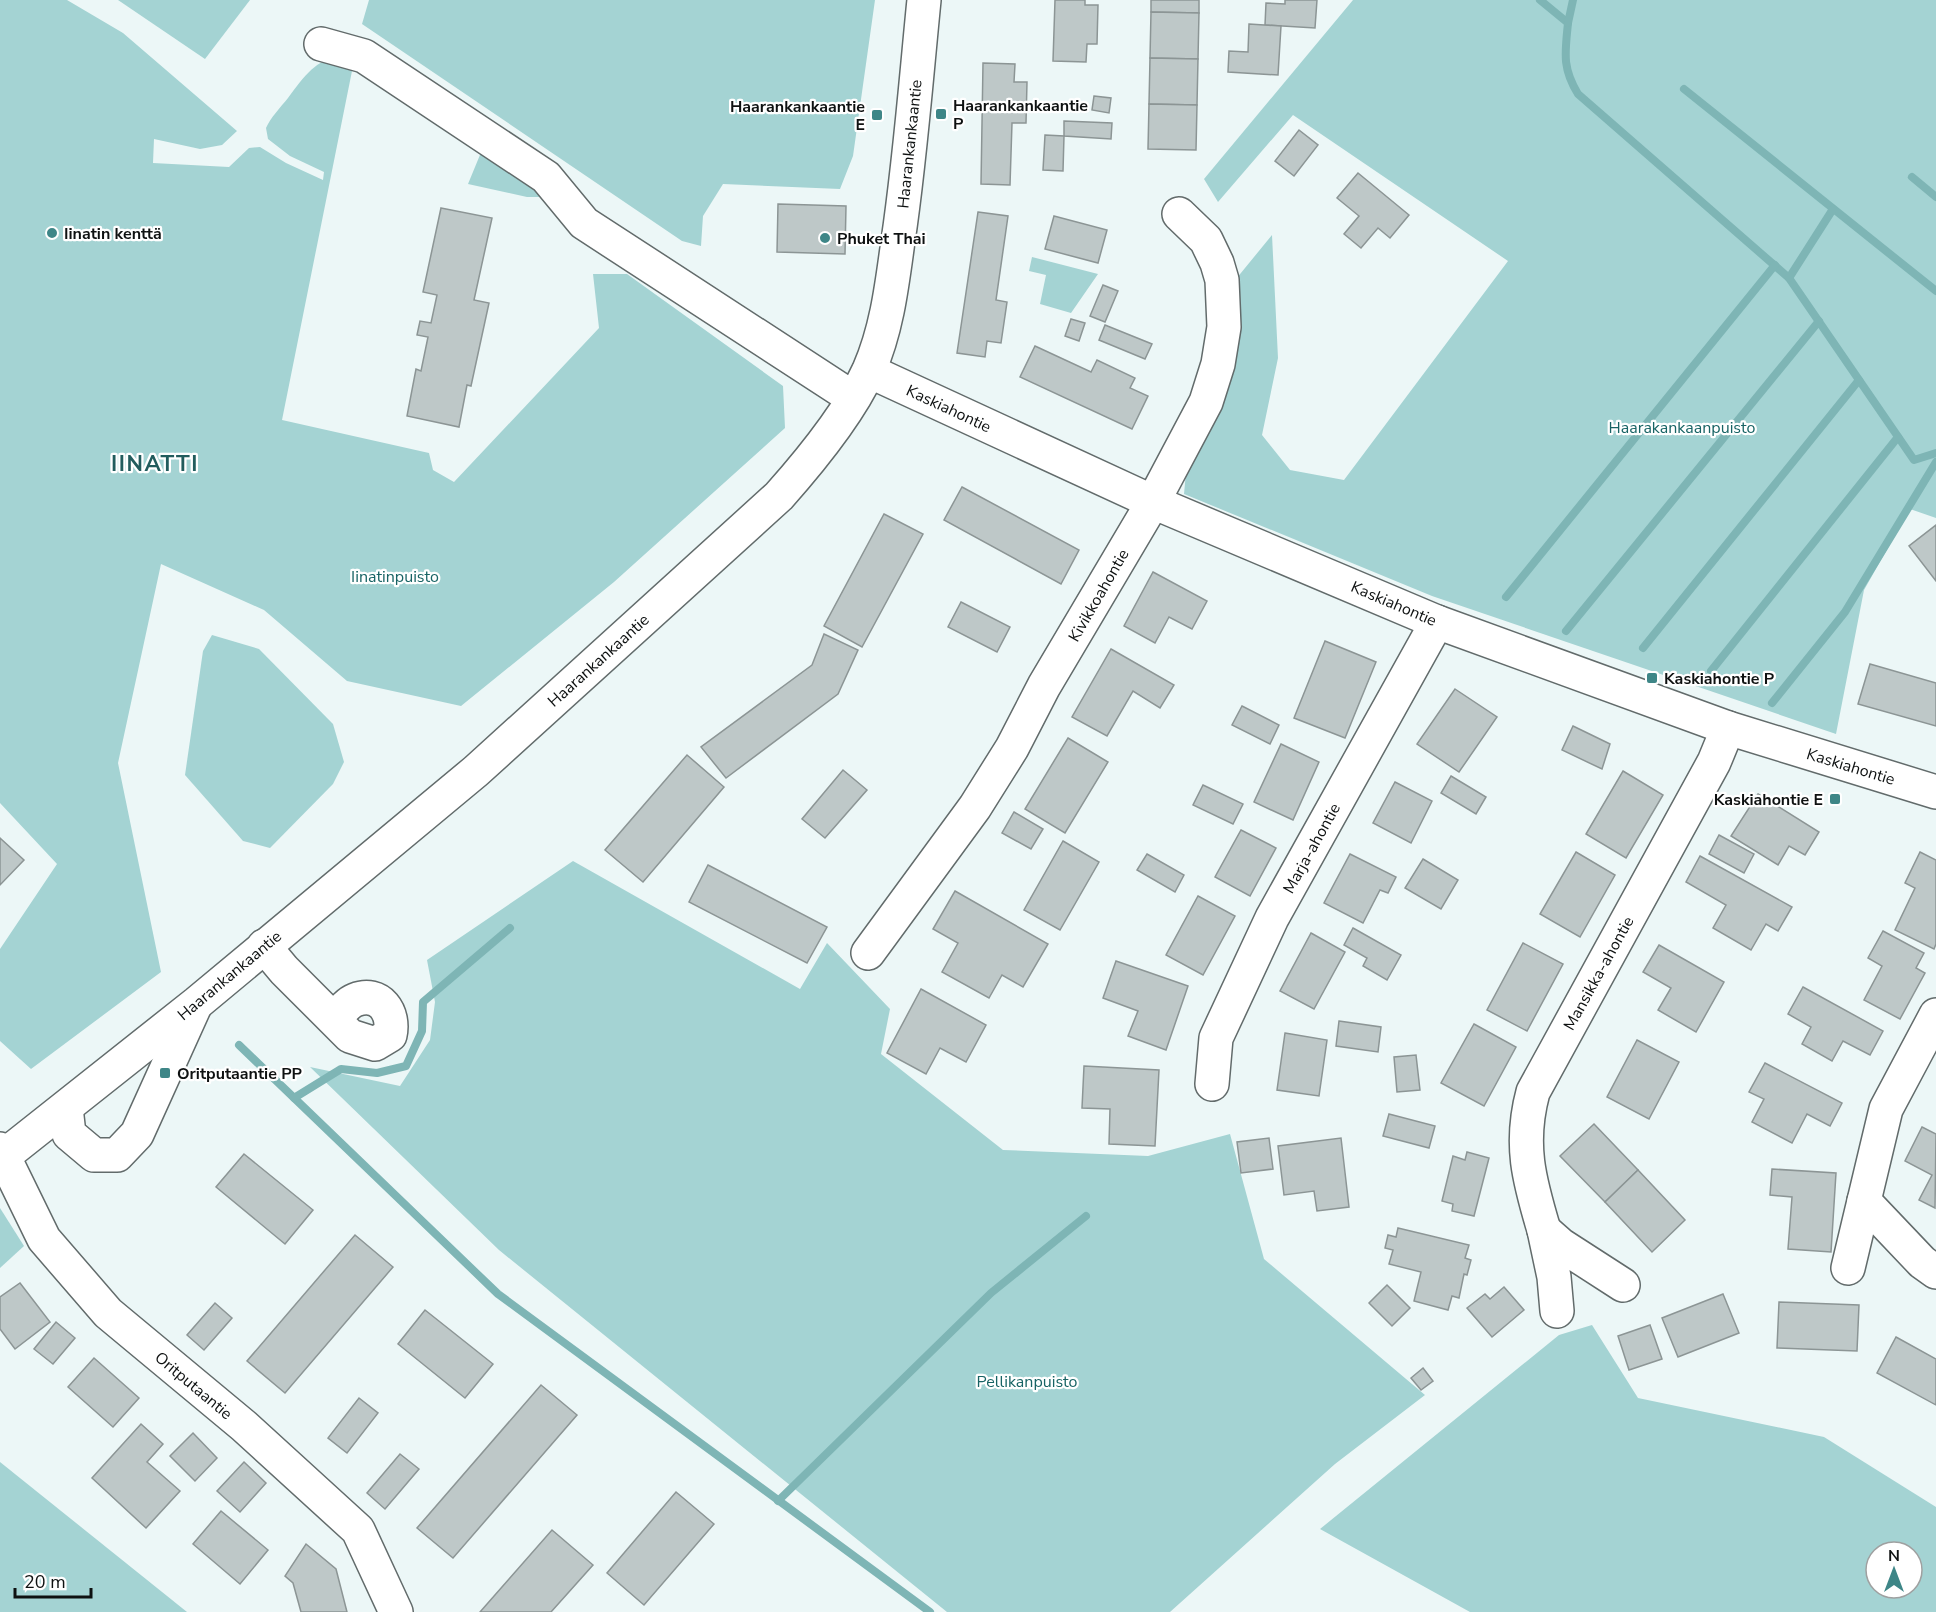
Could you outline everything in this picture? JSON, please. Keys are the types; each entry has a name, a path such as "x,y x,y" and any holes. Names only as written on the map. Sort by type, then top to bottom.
{"street":[{"name":"Haarankankaantie","path":"2,1153 66,1108 476,771 779,496 809,462 861,384 890,299 906,189 924,0"},
{"name":"Kaskiahontie","path":"321,44 364,56 546,177 584,224 861,384 1153,502 1437,622 1728,728 1936,792"},
{"name":"Kivikkoahontie","path":"868,953 975,807 1153,502 1206,402 1218,364 1224,327 1222,280 1217,262 1206,240 1179,214"},
{"name":"Marja-ahontie","path":"1212,1084 1216,1038 1272,918 1437,622"},
{"name":"Mansikka-ahontie","path":"1557,1311 1554,1277 1544,1230 1526,1166 1526,1119 1533,1092 1714,762 1728,728"},
{"path":"264,946 284,970 334,1020"},
{"path":"66,1108 69,1134 94,1155 117,1155 137,1134 197,1002"},
{"path":"1848,1268 1886,1109 1936,1015"},
{"name":"Oritputaantie","path":"2,1153 44,1239 108,1313 243,1426 358,1530 396,1612"},
{"path":"1864,1201 1922,1262 1936,1272"},
{"path":"1544,1230 1561,1245 1623,1285"}],"green space":[{"name":"Iinatinpuisto","path":"0,0 67,0 123,33 237,131 222,145 200,149 154,139 153,163 229,167 249,148 260,147 286,163 323,180 324,172 290,156 268,139 266,128 311,70 328,60 338,58 363,63 536,177 540,183 540,197 527,197 468,184 482,150 353,66 282,420 429,453 433,470 454,482 599,328 593,274 627,274 783,386 785,428 614,582 461,706 347,681 264,610 161,564 118,763 161,972 31,1069 0,1041 0,949 57,864 0,803"},
{"path":"118,0 250,0 205,59"},
{"path":"369,0 875,0 853,156 840,189 723,184 703,216 701,246 682,241 362,24"},
{"name":"Haarakankaanpuisto","path":"1353,0 1936,0 1936,518 1910,509 1864,590 1836,734 1432,596 1184,494 1187,462 1236,279 1272,235 1278,358 1262,435 1290,470 1344,480 1508,261 1293,115 1218,202 1204,179"},
{"path":"1032,257 1098,274 1071,313 1040,304 1046,275 1029,271"},
{"path":"212,635 259,649 333,724 344,762 333,784 270,848 243,841 185,775 203,651"},
{"name":"Pellikanpuisto","path":"573,861 800,989 827,943 890,1009 881,1054 1003,1150 1148,1156 1230,1134 1264,1259 1425,1395 1335,1464 1170,1612 947,1612 499,1250 310,1067 400,1086 430,1040 435,1002 427,960"},
{"path":"0,1208 24,1246 0,1268"},
{"path":"1592,1325 1638,1398 1824,1437 1936,1507 1936,1612 1470,1612 1320,1529 1559,1335"},
{"path":"0,1462 187,1612 0,1612"}],"building":[{"path":"1055,0 1085,0 1085,5 1098,5 1097,44 1087,44 1086,62 1053,61"},
{"path":"1151,0 1199,0 1199,13 1151,12"},
{"path":"1285,0 1317,0 1315,28 1265,25 1266,3 1285,4"},
{"path":"1151,12 1199,13 1198,59 1150,58"},
{"path":"1249,24 1281,26 1278,75 1228,72 1229,51 1248,52"},
{"path":"1150,58 1198,59 1197,105 1149,104"},
{"path":"983,63 1015,64 1014,82 1027,82 1026,123 1012,123 1010,185 981,184"},
{"path":"1094,96 1111,98 1109,113 1092,110"},
{"path":"1149,104 1197,105 1196,150 1148,149"},
{"path":"1064,121 1112,123 1111,139 1064,136"},
{"path":"1299,130 1318,145 1294,176 1275,161"},
{"path":"1045,135 1064,136 1063,171 1043,170"},
{"path":"1358,173 1409,215 1390,238 1378,228 1361,248 1344,234 1359,216 1337,198"},
{"path":"778,204 846,206 845,254 777,252"},
{"path":"441,208 492,218 474,300 489,303 471,386 467,385 459,427 407,416 416,369 421,371 428,337 417,335 420,321 431,323 437,295 423,292"},
{"path":"978,212 1008,216 996,300 1007,302 1001,343 987,341 985,357 957,353"},
{"path":"1054,216 1107,230 1098,263 1045,249"},
{"path":"1103,285 1118,291 1105,322 1090,316"},
{"path":"1071,319 1085,323 1079,341 1065,336"},
{"path":"1105,325 1152,344 1145,359 1099,340"},
{"path":"1035,346 1091,372 1097,360 1135,378 1130,388 1148,396 1132,429 1020,377"},
{"path":"962,487 1079,550 1061,584 944,520"},
{"path":"884,514 923,534 862,647 824,626"},
{"path":"1936,525 1936,581 1909,546"},
{"path":"1153,572 1207,601 1192,629 1169,617 1155,643 1124,626"},
{"path":"961,602 1010,627 997,652 948,627"},
{"path":"824,634 858,650 838,694 726,778 701,747 812,665"},
{"path":"1325,641 1376,662 1345,738 1294,718"},
{"path":"1111,649 1174,685 1160,708 1133,691 1107,736 1072,717"},
{"path":"1870,664 1936,683 1936,726 1858,704"},
{"path":"1455,689 1497,717 1459,772 1417,744"},
{"path":"1242,706 1279,725 1270,744 1232,725"},
{"path":"1573,726 1610,744 1602,769 1562,750"},
{"path":"1068,738 1108,762 1065,833 1025,809"},
{"path":"1281,744 1319,762 1293,820 1254,802"},
{"path":"687,755 724,787 643,882 605,850"},
{"path":"843,770 867,790 825,838 802,819"},
{"path":"1623,771 1663,795 1626,858 1586,834"},
{"path":"1451,776 1486,797 1476,814 1441,793"},
{"path":"1395,782 1432,801 1411,843 1373,823"},
{"path":"1203,785 1243,804 1233,824 1193,805"},
{"path":"1758,794 1819,832 1805,855 1789,846 1778,865 1731,836"},
{"path":"1014,812 1043,829 1031,849 1002,833"},
{"path":"1241,830 1276,848 1250,896 1215,877"},
{"path":"1719,835 1754,854 1744,873 1709,854"},
{"path":"0,838 24,860 0,885"},
{"path":"1063,841 1099,862 1060,930 1024,910"},
{"path":"1576,852 1615,875 1580,937 1540,914"},
{"path":"1920,852 1936,860 1936,944 1934,949 1895,930 1915,888 1905,883"},
{"path":"1147,854 1184,875 1175,892 1137,870"},
{"path":"1350,854 1396,877 1388,893 1380,890 1363,923 1324,903"},
{"path":"1700,856 1792,907 1778,931 1766,924 1751,950 1713,928 1726,905 1686,882"},
{"path":"1423,859 1458,880 1441,909 1405,888"},
{"path":"708,865 827,927 807,963 689,902"},
{"path":"955,891 1048,944 1023,987 1002,975 989,998 942,972 958,943 933,929"},
{"path":"1198,896 1235,916 1203,975 1166,955"},
{"path":"1353,928 1401,955 1387,980 1363,966 1367,958 1344,945"},
{"path":"1883,931 1924,953 1916,968 1925,973 1900,1019 1864,1000 1882,966 1868,958"},
{"path":"1311,933 1345,952 1314,1009 1280,991"},
{"path":"1523,943 1563,964 1527,1031 1487,1010"},
{"path":"1659,945 1724,982 1696,1032 1658,1010 1671,988 1643,972"},
{"path":"1116,961 1188,986 1166,1050 1128,1036 1138,1011 1103,998"},
{"path":"1803,987 1883,1031 1870,1055 1843,1041 1832,1061 1802,1044 1811,1027 1788,1014"},
{"path":"921,989 986,1025 966,1062 940,1048 926,1074 887,1053"},
{"path":"1339,1021 1381,1027 1378,1052 1336,1046"},
{"path":"1474,1024 1516,1047 1484,1106 1441,1083"},
{"path":"1285,1033 1327,1040 1319,1096 1277,1090"},
{"path":"1637,1040 1679,1062 1649,1119 1607,1097"},
{"path":"1416,1055 1420,1090 1397,1092 1394,1057"},
{"path":"1765,1063 1842,1103 1830,1126 1807,1114 1792,1143 1752,1122 1764,1099 1749,1092"},
{"path":"1084,1066 1159,1070 1155,1146 1109,1144 1110,1109 1082,1108"},
{"path":"1389,1114 1435,1126 1429,1148 1383,1136"},
{"path":"1594,1124 1638,1170 1605,1202 1560,1156"},
{"path":"1922,1127 1936,1134 1935,1208 1919,1200 1932,1175 1905,1161"},
{"path":"1269,1138 1273,1169 1241,1173 1237,1142"},
{"path":"1341,1138 1349,1207 1317,1211 1314,1191 1284,1195 1278,1146"},
{"path":"1467,1152 1489,1158 1474,1216 1452,1211 1453,1204 1442,1201 1453,1156 1465,1160"},
{"path":"244,1154 313,1210 285,1244 216,1187"},
{"path":"1772,1169 1836,1173 1831,1252 1788,1249 1792,1197 1770,1195"},
{"path":"1638,1170 1685,1220 1652,1252 1605,1202"},
{"path":"1398,1228 1469,1245 1465,1258 1471,1260 1467,1275 1464,1274 1459,1298 1452,1296 1448,1310 1414,1301 1421,1272 1389,1264 1393,1250 1385,1248 1388,1235 1396,1237"},
{"path":"355,1235 393,1267 285,1393 247,1361"},
{"path":"20,1283 50,1322 15,1349 0,1329 0,1297"},
{"path":"1387,1285 1410,1308 1392,1326 1369,1303"},
{"path":"1504,1287 1524,1310 1492,1337 1467,1308 1485,1294 1490,1299"},
{"path":"1723,1294 1739,1333 1678,1357 1662,1318"},
{"path":"1779,1302 1859,1305 1857,1351 1777,1348"},
{"path":"215,1303 232,1318 204,1350 187,1335"},
{"path":"425,1310 493,1364 465,1398 398,1344"},
{"path":"56,1322 75,1338 53,1364 34,1349"},
{"path":"1650,1325 1662,1359 1629,1370 1618,1336"},
{"path":"1896,1337 1936,1359 1936,1405 1877,1373"},
{"path":"94,1358 139,1398 113,1427 68,1387"},
{"path":"1423,1368 1433,1381 1421,1390 1411,1378"},
{"path":"541,1385 577,1415 453,1558 417,1528"},
{"path":"359,1398 378,1413 347,1453 328,1438"},
{"path":"141,1424 163,1444 147,1462 180,1491 146,1528 92,1478"},
{"path":"193,1433 217,1458 195,1481 170,1456"},
{"path":"400,1454 419,1469 385,1509 367,1493"},
{"path":"244,1462 266,1483 240,1512 217,1491"},
{"path":"676,1492 714,1524 644,1605 607,1573"},
{"path":"221,1511 268,1550 240,1584 193,1544"},
{"path":"552,1530 593,1565 551,1612 480,1612"},
{"path":"306,1544 336,1569 347,1612 301,1612 293,1583 285,1576"}],"waterway":[{"path":"1540,0 1568,23 1567,68 1578,94 1789,278 1914,460 1936,453"},
{"path":"1568,23 1573,0"},
{"path":"1684,89 1936,291"},
{"path":"1912,177 1936,197"},
{"path":"1789,278 1833,209"},
{"path":"1506,597 1775,265"},
{"path":"1566,631 1819,321"},
{"path":"1643,648 1859,380"},
{"path":"1711,671 1898,437"},
{"path":"1772,703 1845,612 1936,462"},
{"path":"294,1098 341,1069 377,1073 406,1066 422,1031 423,1002 510,928"},
{"path":"239,1045 498,1294 930,1612"},
{"path":"778,1501 991,1293 1086,1216"}],"place":[{"name":"Haarankankaantie P","path":"941,114"},
{"name":"Haarankankaantie E","path":"877,115"},
{"name":"Iinatin kenttä","path":"52,233"},
{"name":"Phuket Thai","path":"825,238"},
{"name":"Kaskiahontie P","path":"1652,678"},
{"name":"Kaskiahontie E","path":"1835,799"},
{"name":"Oritputaantie PP","path":"165,1073"}],"district":[{"name":"IINATTI","path":"155,463"}]}
